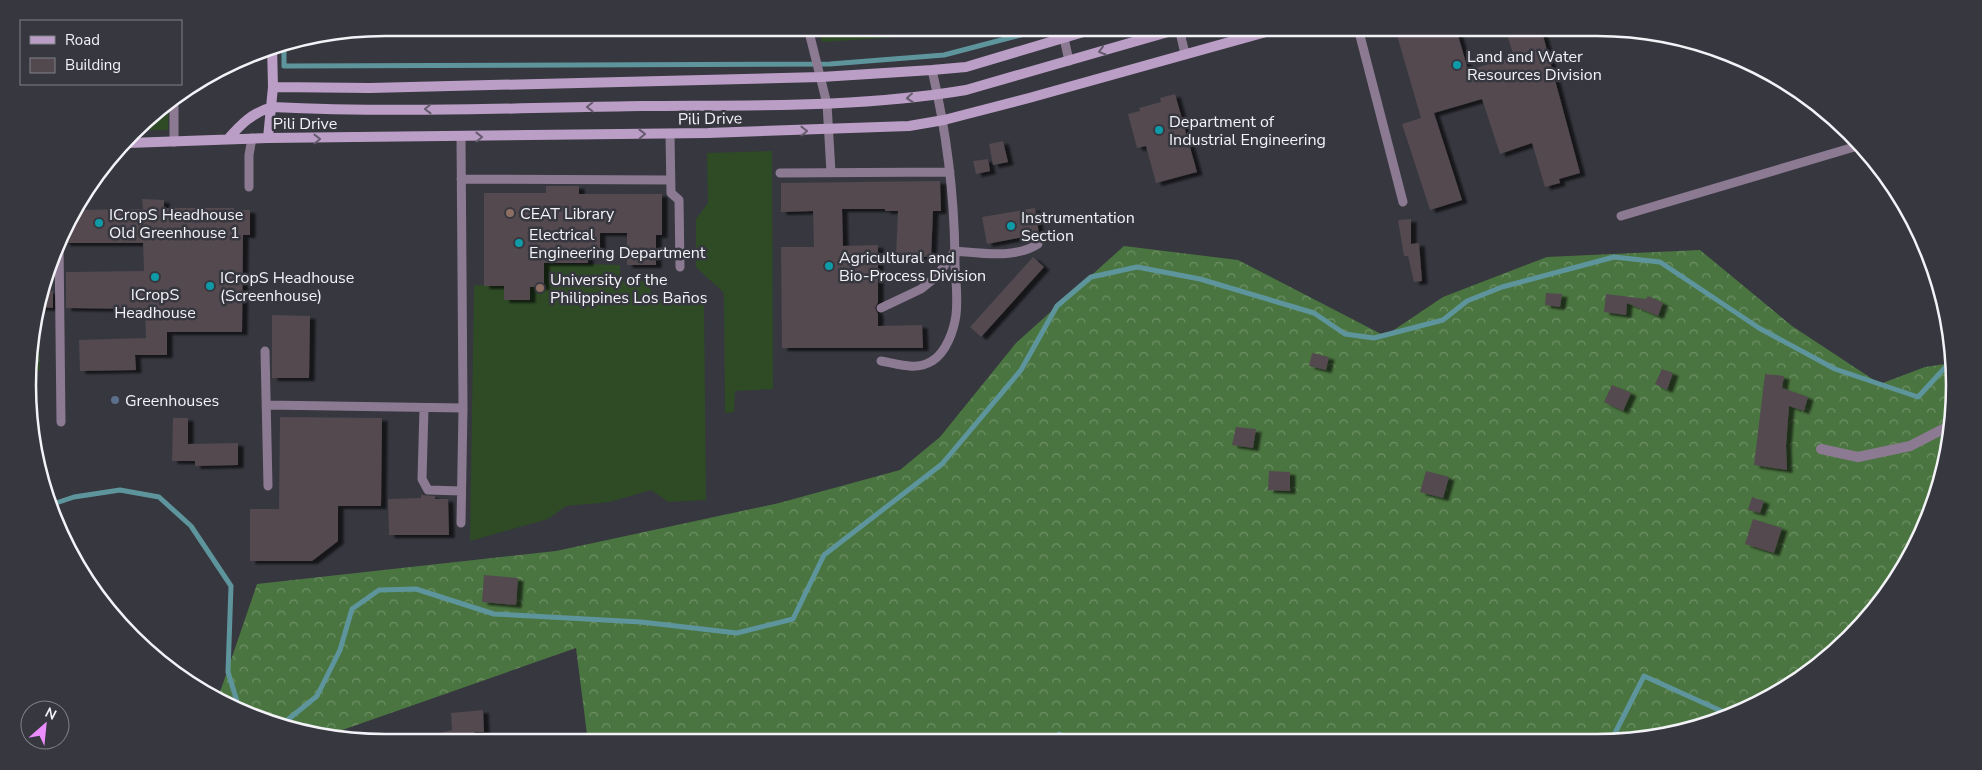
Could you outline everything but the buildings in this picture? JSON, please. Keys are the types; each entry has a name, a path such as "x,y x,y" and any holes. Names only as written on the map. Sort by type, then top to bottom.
{"street":[{"path":"274,87 370,88 822,77 932,70 966,67 1071,36"},
{"path":"228,139 246,119 258,111 272,107 373,110 827,104 938,95 966,90 1153,36"},
{"name":"Pili Drive","path":"134,143 252,138 670,134 909,126 944,120 1251,36"},
{"path":"268,138 274,87 272,55"},
{"path":"1821,449 1858,457 1910,446 1943,429"}],"lane":[{"path":"810,36 822,77 827,104 831,172"},
{"path":"1182,36 1186,54"},
{"path":"1360,36 1403,202"},
{"path":"1064,38 1069,61"},
{"path":"881,361 918,367 933,361 942,352 952,333 956,315 955,250 950,172 944,120 932,70"},
{"path":"174,107 174,142"},
{"path":"670,134 671,193 679,200 680,267"},
{"path":"461,137 463,408 461,523"},
{"path":"249,187 249,154 252,138"},
{"path":"1621,216 1852,148"},
{"path":"780,172 950,172"},
{"path":"461,179 670,180"},
{"path":"955,250 997,254 1032,248 1038,244"},
{"path":"881,308 921,289 936,277 955,250"},
{"path":"59,262 61,422"},
{"path":"265,352 268,486"},
{"path":"266,405 463,408"},
{"path":"424,408 422,479 428,490 461,491"}],"green space":[{"path":"820,36 914,36 822,42"},
{"path":"169,112 168,130 147,130"},
{"path":"772,151 773,389 735,391 734,412 725,413 724,293 696,267 696,219 708,203 707,153"},
{"path":"1124,246 1238,260 1385,336 1443,297 1547,257 1700,250 1792,326 1880,384 1925,367 1945,364 1945,408 1943,431 1934,475 1910,539 1887,579 1844,632 1791,675 1751,698 1687,722 1643,731 1597,734 587,734 576,648 339,731 295,722 273,715 220,692 257,584 556,551 779,503 900,470 940,437 1016,343"},
{"path":"544,263 620,265 620,281 650,281 651,300 704,301 706,500 668,502 651,490 610,502 566,506 548,519 470,541 474,285 504,286 504,300 530,300 530,287 544,287"},
{"path":"39,339 40,370 37,370"}],"waterway":[{"path":"284,52 284,66 830,64 944,55 1016,36"},
{"path":"288,720 317,696 340,650 352,609 379,590 416,589 494,614 641,622 737,633 793,619 824,555 942,464 1021,370 1057,306 1091,277 1137,267 1200,279 1314,313 1345,334 1374,338 1443,320 1467,301 1502,287 1614,257 1660,262 1759,328 1835,369 1918,397 1945,367"},
{"path":"57,503 74,497 120,490 159,497 191,526 231,586 228,672 237,700"},
{"path":"1615,733 1644,676 1721,711"}],"place":[{"name":"Land and Water Resources Division","path":"1457,65"},
{"name":"Department of Industrial Engineering","path":"1159,130"},
{"name":"CEAT Library","path":"510,213"},
{"name":"ICropS Headhouse Old Greenhouse 1","path":"99,223"},
{"name":"Instrumentation Section","path":"1011,226"},
{"name":"Electrical Engineering Department","path":"519,243"},
{"name":"Agricultural and Bio-Process Division","path":"829,266"},
{"name":"ICropS Headhouse","path":"155,277"},
{"name":"ICropS Headhouse (Screenhouse)","path":"210,286"},
{"name":"University of the Philippines Los Baños","path":"540,288"},
{"name":"Greenhouses","path":"115,400"}]}
